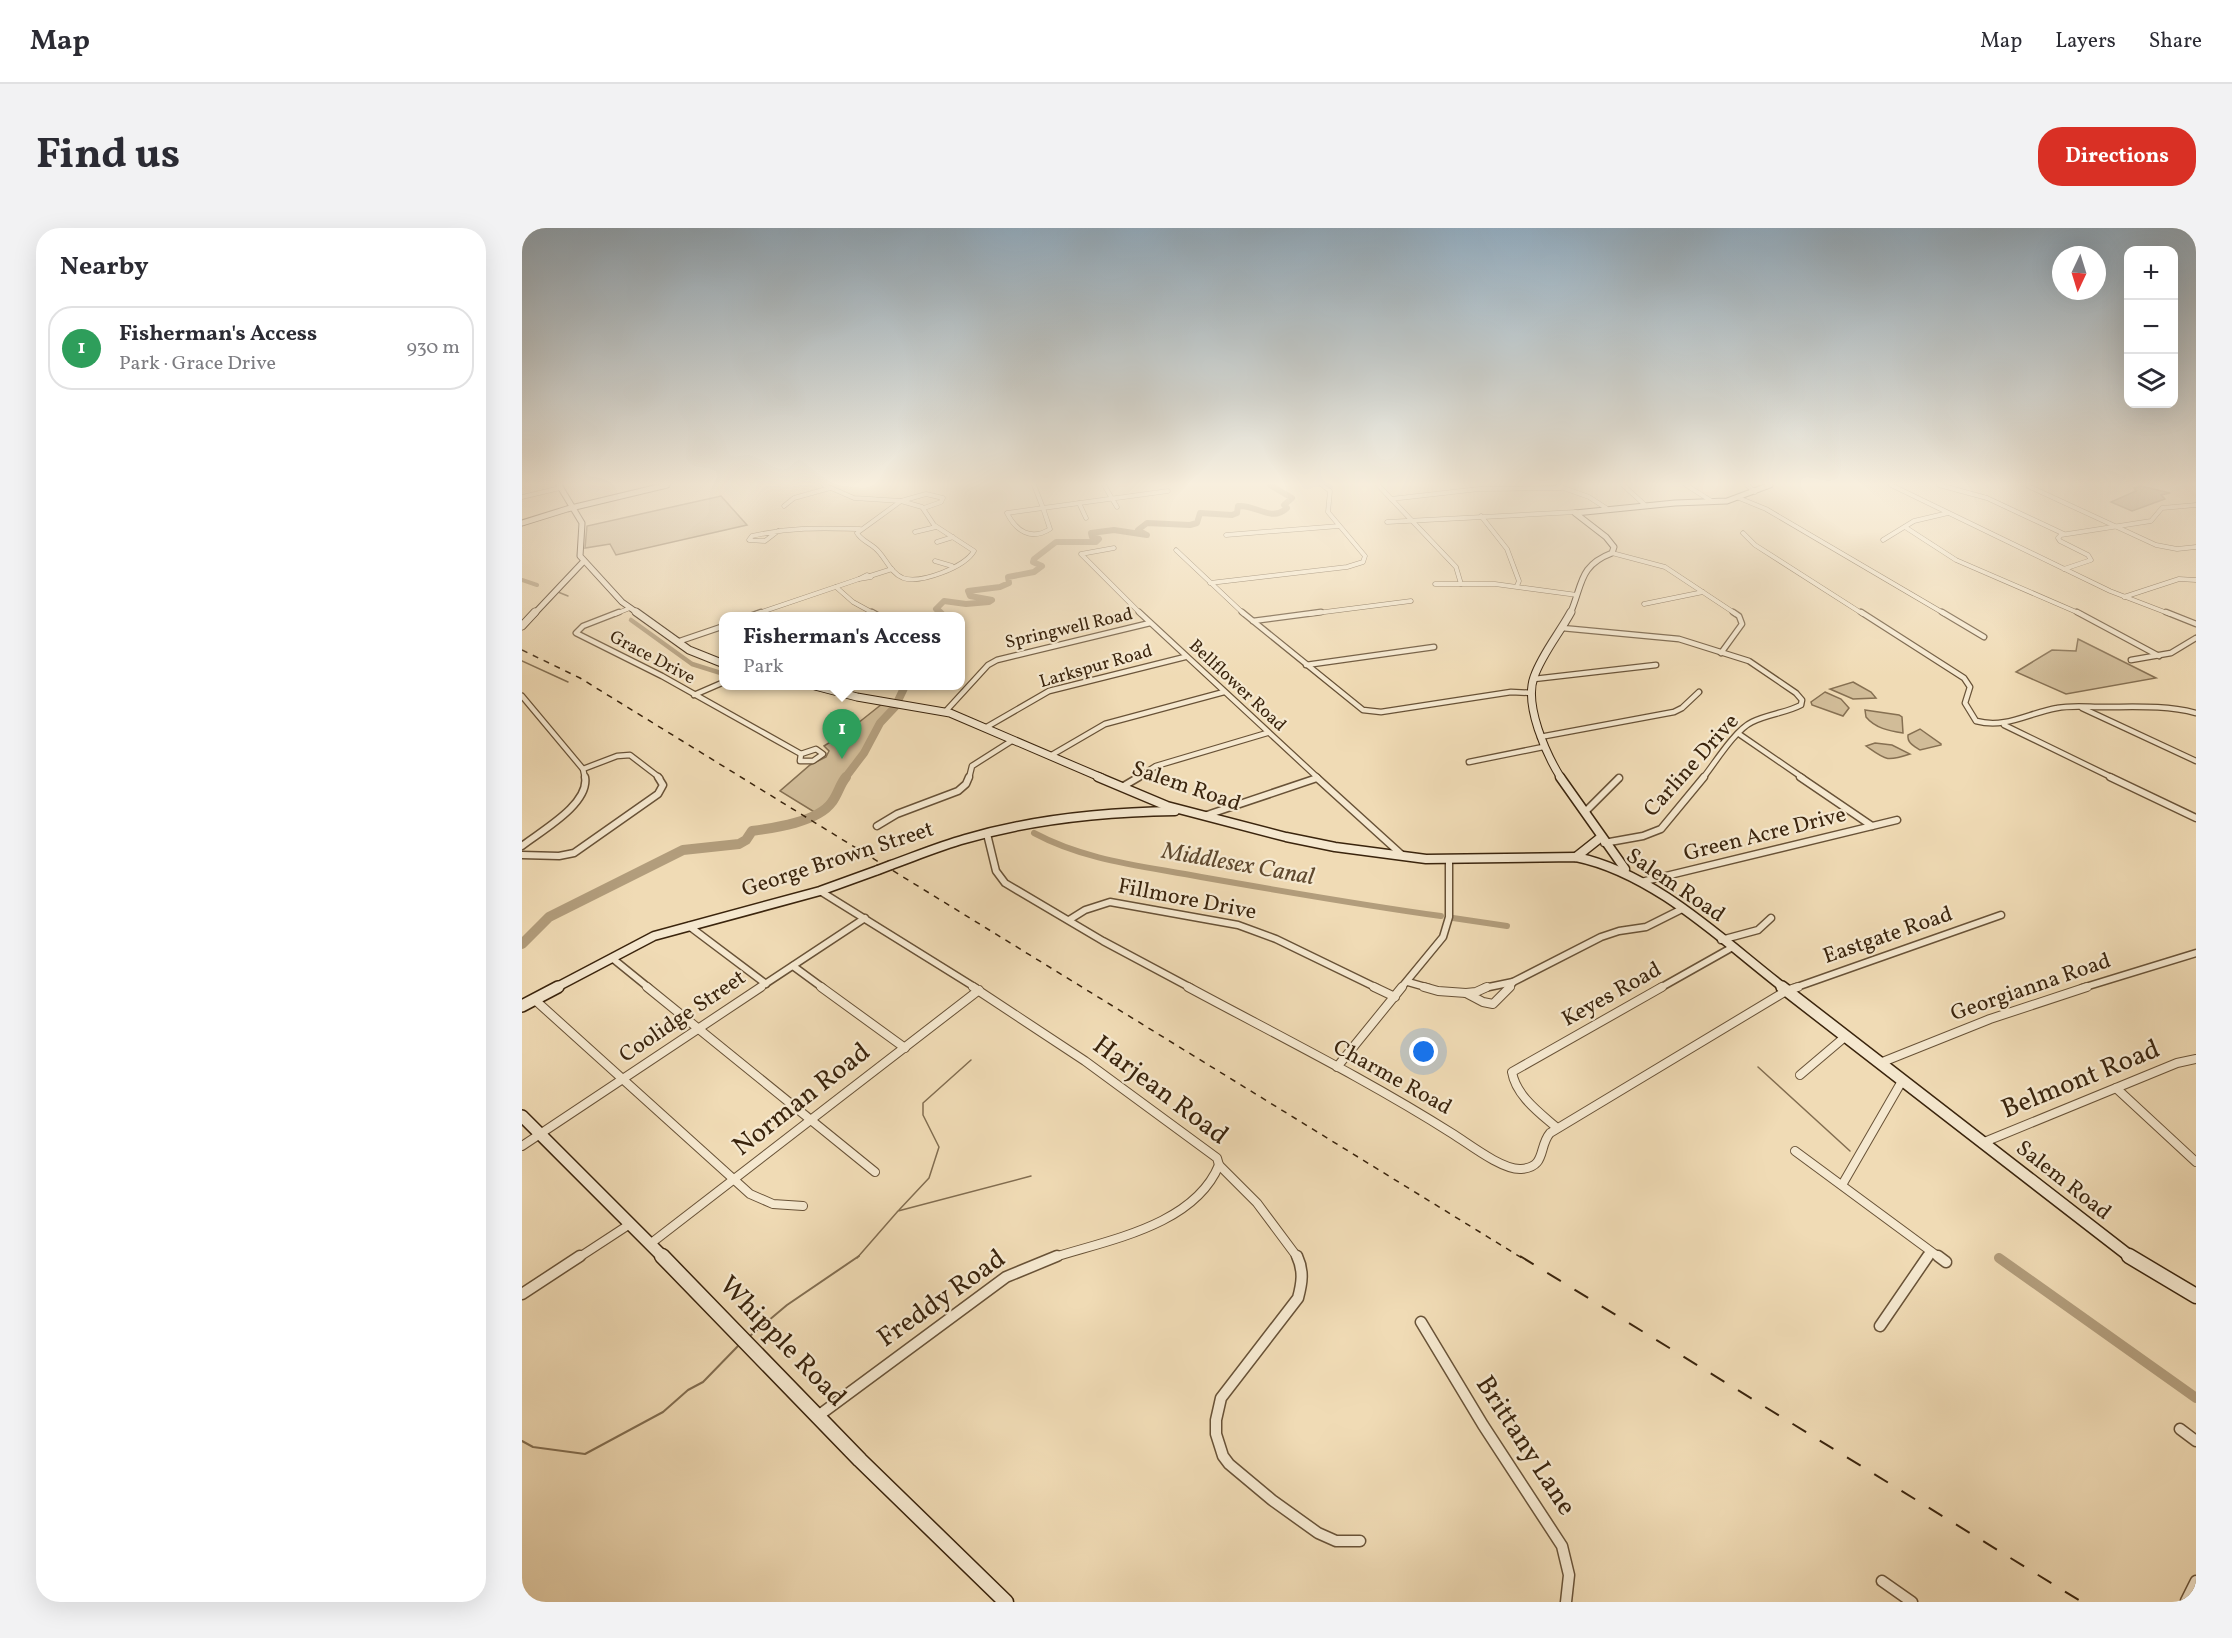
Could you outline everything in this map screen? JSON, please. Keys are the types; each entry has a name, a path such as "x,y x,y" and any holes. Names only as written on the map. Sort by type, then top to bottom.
{"street":[{"path":"579,549 584,561 614,596 677,642 700,656 719,663"},
{"path":"877,549 892,569 903,578 917,579 933,576 971,558 974,553 972,549"},
{"name":"Bellflower Road","path":"1107,549 1081,554 1185,657 1403,856"},
{"path":"1210,583 1351,567 1364,561 1365,556 1359,549"},
{"path":"1439,549 1455,567 1461,584"},
{"path":"1507,549 1519,581 1517,586"},
{"path":"1761,549 1964,678 1970,687 1965,703 1974,719 1988,724 2004,724 2055,709 2082,707 2165,706 2196,713"},
{"path":"1834,549 1984,637"},
{"path":"1939,549 1956,560 2086,616 2159,656"},
{"path":"2023,549 2124,597 2196,624"},
{"path":"2064,569 2091,560 2076,549"},
{"path":"1176,550 1253,621 1358,708 1381,712 1511,692 1532,693"},
{"path":"1562,628 1667,636 1721,653 1741,627 1741,619 1660,565 1612,553 1588,565 1562,628 1534,679 1532,693 1543,747 1563,784 1585,812 1618,863 1640,881"},
{"path":"522,626 584,561"},
{"path":"935,561 952,566"},
{"path":"572,572 589,567"},
{"path":"762,612 860,579 866,580 870,576 892,569"},
{"path":"2124,597 2179,579 2196,580"},
{"path":"1435,584 1517,586 1577,595"},
{"path":"836,587 853,602 872,612"},
{"path":"1644,604 1703,592"},
{"path":"1253,621 1411,601"},
{"name":"Grace Drive","path":"630,608 583,626 576,633 788,748 801,754 813,749 822,752 818,759 808,762 799,759 801,754"},
{"name":"Springwell Road","path":"945,712 988,665 997,660 1150,623"},
{"path":"677,642 719,627"},
{"path":"2132,660 2174,652 2196,638"},
{"path":"1306,665 1434,647"},
{"name":"Carline Drive","path":"1602,840 1649,834 1663,827 1750,723 1796,708 1801,704 1802,699 1751,662 1721,653"},
{"name":"Larkspur Road","path":"986,728 1049,691 1185,657"},
{"path":"1534,679 1656,665"},
{"path":"694,695 719,684"},
{"name":"Salem Road","path":"833,690 945,712 1183,811 1308,842 1403,856 1449,860 1576,857 1609,865 1640,881 1682,909 2122,1252 2196,1296"},
{"path":"1050,756 1105,724 1224,692"},
{"path":"1540,737 1674,712 1682,708 1699,692"},
{"path":"522,696 583,769 587,782 580,799 522,846"},
{"path":"2082,707 2196,761"},
{"path":"2004,724 2196,818"},
{"path":"1122,787 1156,766 1267,733"},
{"path":"1739,734 1872,826"},
{"path":"877,826 888,817 956,790 967,782 972,766 1013,740"},
{"path":"1469,762 1543,747"},
{"path":"522,855 565,856 578,851 652,800 663,786 660,778 630,755 617,756 583,769"},
{"path":"1202,816 1317,778"},
{"path":"1585,812 1619,778"},
{"name":"George Brown Street","path":"522,1006 654,936 820,891 987,834 1093,816 1183,811"},
{"name":"Green Acre Drive","path":"1640,881 1897,820"},
{"name":"Charme Road","path":"987,834 996,871 1005,883 1425,1116 1485,1155 1514,1168 1525,1168 1538,1163 1543,1155 1545,1139 1557,1128"},
{"path":"1576,857 1602,840"},
{"path":"1337,1067 1435,949 1445,931 1449,917 1449,860"},
{"name":"Harjean Road","path":"820,891 979,990 1171,1124 1217,1158 1219,1165 1257,1203 1297,1255 1302,1267 1302,1282 1298,1298 1221,1398 1216,1414 1215,1431 1218,1447 1224,1459 1234,1470 1328,1538 1360,1541"},
{"name":"Fillmore Drive","path":"1069,920 1085,910 1110,902 1238,925 1276,939 1395,997"},
{"path":"1408,982 1438,990 1476,992 1491,985 1513,982 1601,937 1619,931 1646,927 1682,909"},
{"name":"Eastgate Road","path":"1786,991 2001,915"},
{"name":"Coolidge Street","path":"522,1146 865,918"},
{"path":"1721,940 1758,930 1771,918"},
{"path":"689,926 766,984"},
{"name":"Keyes Road","path":"1557,1128 1524,1095 1512,1075 1515,1070 1731,948"},
{"name":"Georgianna Road","path":"1880,1063 1990,1019 2196,953"},
{"path":"612,958 875,1172"},
{"path":"793,966 905,1048"},
{"path":"1466,993 1488,1005 1494,1005 1498,1003 1513,982"},
{"name":"Norman Road","path":"650,1244 979,990"},
{"path":"1557,1128 1786,991"},
{"path":"535,1000 735,1179 747,1193 768,1204 803,1206"},
{"path":"1800,1075 1846,1036"},
{"name":"Belmont Road","path":"1982,1143 2177,1064 2196,1059"},
{"path":"1842,1185 1902,1081"},
{"path":"2116,1088 2196,1162"},
{"name":"Whipple Road","path":"522,1116 818,1416 1006,1602"},
{"path":"1795,1151 1946,1263"},
{"name":"Freddy Road","path":"818,1416 1006,1277 1035,1263 1127,1236 1168,1219 1210,1183 1219,1165"},
{"path":"522,1294 630,1224"},
{"path":"1880,1326 1931,1252"},
{"name":"Brittany Lane","path":"1421,1322 1483,1425 1562,1546 1569,1575 1566,1602"},
{"path":"2180,1429 2196,1441"},
{"path":"1882,1581 1912,1602"},
{"path":"2186,1601 2196,1581"}],"shaded area":[{"path":"613,549 642,549 616,555"},
{"path":"2078,639 2156,678 2066,694 2016,672 2052,650 2076,651"},
{"path":"1853,682 1871,692 1876,698 1853,699 1830,689"},
{"path":"1825,692 1841,699 1849,708 1843,716 1812,705 1811,702"},
{"path":"882,704 896,706 871,738 864,753 840,785 832,802 816,813 780,791 810,765 826,757 829,751 824,746 848,731"},
{"path":"1865,710 1899,715 1902,717 1903,733 1874,724 1866,717"},
{"path":"1920,729 1941,745 1920,750 1913,746 1908,735"},
{"path":"1875,743 1892,745 1910,754 1891,759 1886,758 1866,746"}],"waterway":[{"path":"939,612 936,609 944,601 966,604 989,602 992,600 970,596 968,591 1000,587 1009,583 1008,577 1034,572 1042,566 1033,562 1034,559 1047,549"},
{"name":"Middlesex Canal","path":"522,580 537,585"},
{"name":"Middlesex Canal","path":"558,592 568,596"},
{"name":"Middlesex Canal","path":"631,620 692,664 719,672"},
{"path":"522,661 568,682"},
{"path":"845,778 864,753 880,723 895,707 903,690"},
{"path":"522,944 549,917 683,850 739,844 746,840 752,831 795,823 817,815 832,802 846,777"},
{"name":"Middlesex Canal","path":"1034,833 1074,850 1137,866 1441,916"},
{"name":"Middlesex Canal","path":"1453,918 1507,926"},
{"path":"899,1210 929,1178 939,1147 923,1115 923,1103 971,1060"},
{"path":"1758,1067 1850,1151"},
{"path":"858,1256 898,1211 1031,1176"},
{"path":"750,1336 787,1305 858,1256"},
{"name":"Middlesex Canal","path":"1999,1258 2196,1398"},
{"path":"522,1441 533,1447 585,1454 663,1412 688,1390 703,1382 739,1345"}],"railway":[{"path":"522,650 580,678 1522,1258"},
{"path":"1520,1256 2082,1602"}],"place":[{"name":"Fisherman's Access","path":"842,759"}]}
